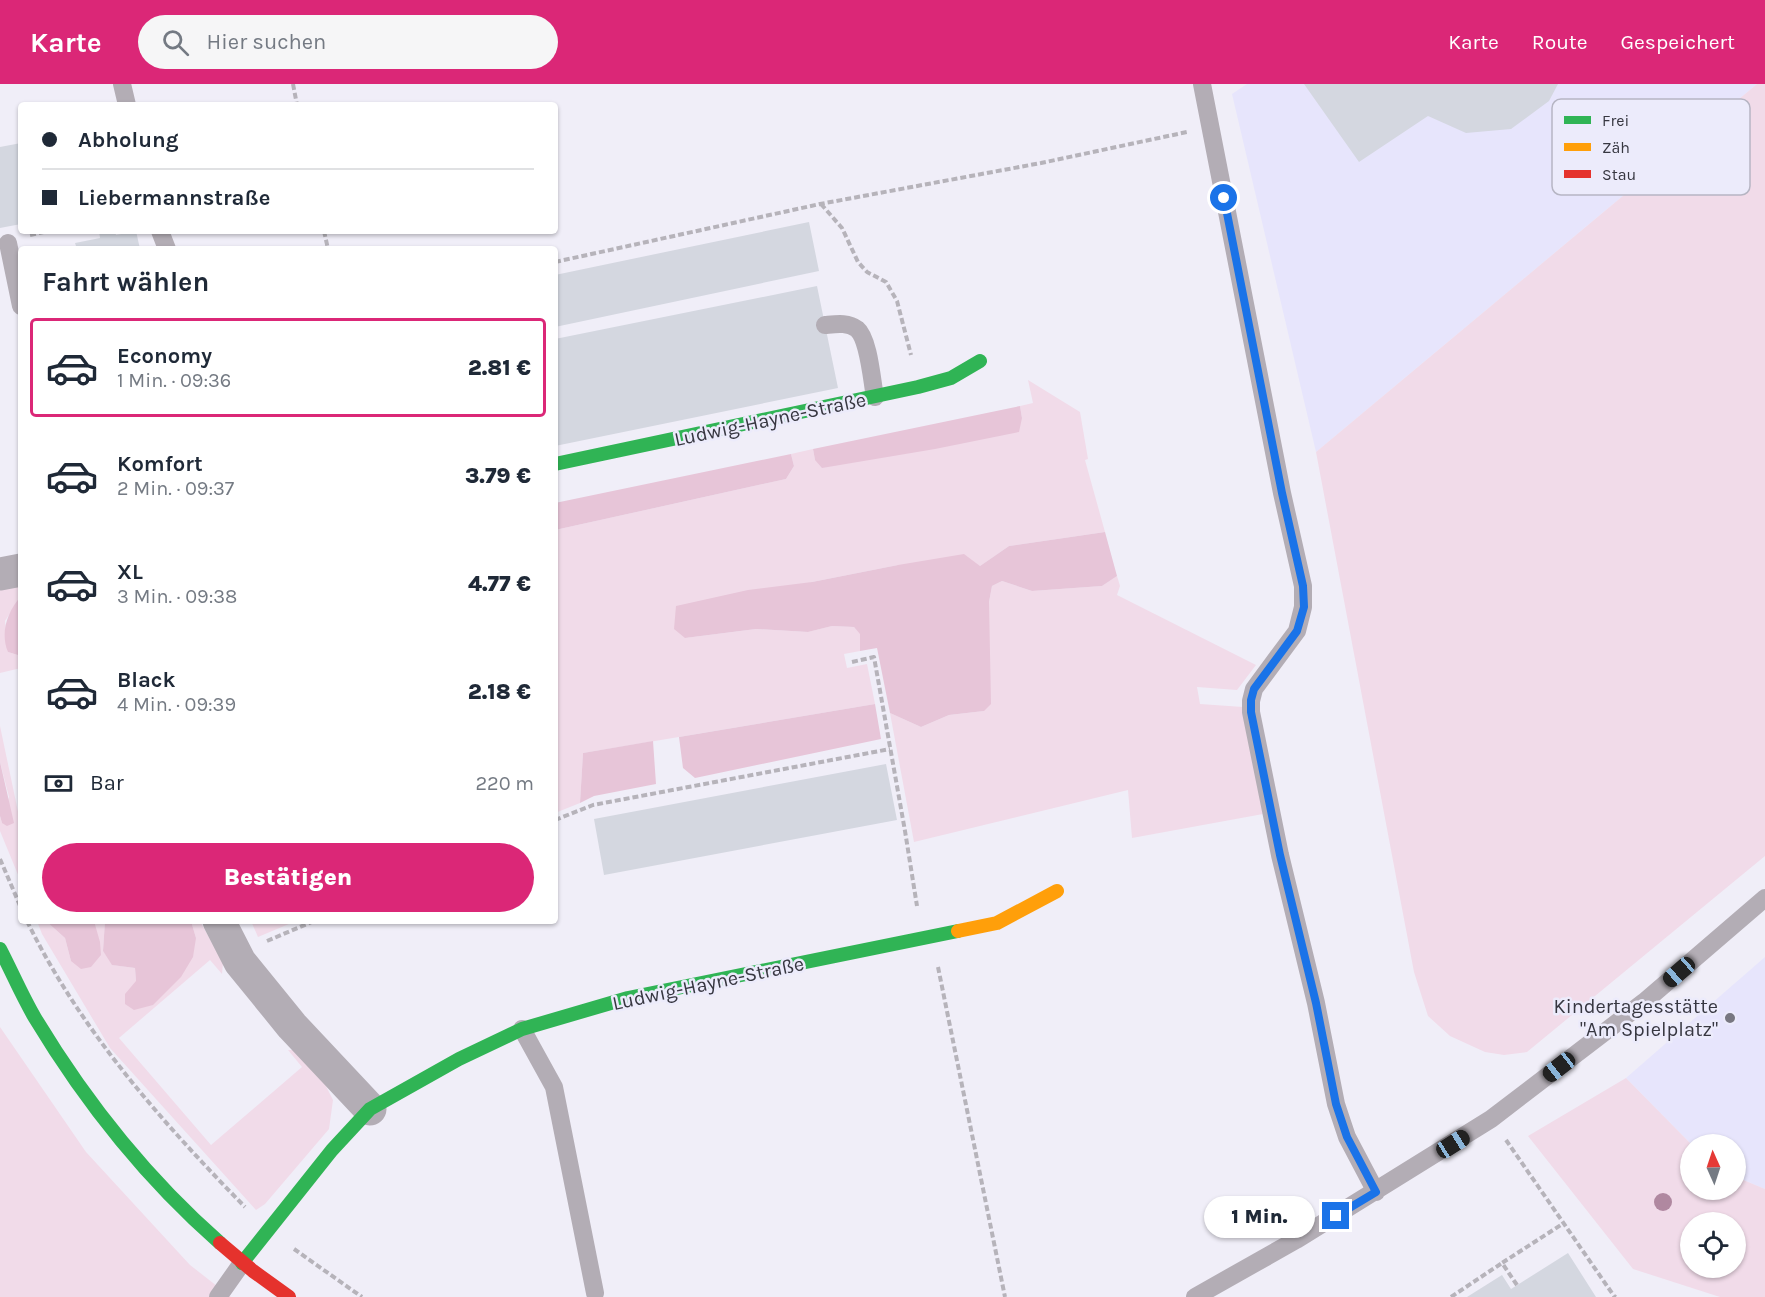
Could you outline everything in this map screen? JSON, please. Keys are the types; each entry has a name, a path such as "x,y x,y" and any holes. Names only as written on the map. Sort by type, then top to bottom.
{"street":[{"name":"Ludwig-Hayne-Straße","path":"558,463 918,387 951,378 980,361"},
{"path":"0,574 18,571"},
{"name":"Ludwig-Hayne-Straße","path":"242,1263 332,1150 370,1109 459,1059 522,1029 628,998 997,924 1057,891"},
{"path":"221,924 237,955 292,1026 370,1109"},
{"path":"0,949 34,1017 92,1104 152,1176 242,1263 289,1297"}],"lane":[{"path":"122,84 126,102"},
{"path":"1202,84 1282,493 1303,586 1304,607 1297,631 1254,689 1251,712 1280,855 1316,1003 1336,1104 1347,1137 1376,1192"},
{"path":"8,243 18,291"},
{"path":"825,325 846,324 858,330 866,346 875,397"},
{"path":"1196,1297 1376,1192 1491,1119 1644,1002 1765,898"},
{"path":"522,1029 554,1087 595,1293"},
{"path":"218,1297 242,1263"}],"path":[{"path":"293,84 296,102"},
{"path":"558,261 820,204 1041,163 1211,127"},
{"path":"820,204 842,228 858,262 867,272 886,282 897,301 904,322 918,387"},
{"path":"852,662 874,657 927,938 1005,1297"},
{"path":"558,819 593,805 890,749"},
{"path":"0,859 18,901"},
{"path":"29,924 68,997 134,1086 218,1180 267,1230 362,1297"},
{"path":"237,955 307,924"},
{"path":"1509,1144 1616,1297"},
{"path":"1451,1297 1564,1223"},
{"path":"1502,1263 1517,1286"}],"shaded area":[{"path":"1247,84 1757,84 1739,99 1552,99 1552,195 1624,195 1316,452 1232,94"},
{"path":"1757,84 1765,84 1765,856 1527,1052 1504,1055 1485,1052 1450,1036 1428,1016 1414,972 1316,452 1624,195 1750,195 1750,99 1739,99"},
{"path":"1028,380 1080,412 1088,459 1085,460 1105,532 1009,546 980,566 898,565 812,582 685,638 756,629 808,632 832,626 854,627 860,633 860,651 844,654 847,668 867,664 875,704 583,753 580,803 558,812 558,529 786,479 794,466 791,454 813,449 815,460 1022,418 1020,406 1033,403"},
{"path":"1020,406 1022,418 1019,432 822,468 815,460 813,449"},
{"path":"791,454 794,466 786,479 558,529 558,502"},
{"path":"1105,532 1117,576 1102,586 1032,591 1002,581 992,586 989,602 991,704 984,711 949,715 921,727 890,713 877,648 860,651 860,634 854,627 832,626 808,632 756,629 685,638 674,629 676,606 748,590 812,582 964,554 980,566 1009,546"},
{"path":"1117,576 1120,586 1117,595 1256,665 1237,690 1197,687 1200,704 1243,707 1263,814 1132,838 1128,790 914,842 890,713 921,727 949,715 984,711 989,602 992,586 1002,581 1032,591 1102,586"},
{"path":"18,585 18,601 5,621 8,652 18,655 18,669 0,673 0,588"},
{"path":"18,600 18,655 8,652 6,645 6,623"},
{"path":"875,704 881,739 695,778 683,768 679,737"},
{"path":"0,726 18,812 18,875 0,831 0,816 2,823 9,797 0,762"},
{"path":"653,741 656,784 594,796 580,803 583,753"},
{"path":"0,762 14,823 7,826 2,823 0,816"},
{"path":"38,924 49,924 65,938 71,961 92,924 105,924 103,951 113,965 135,968 136,981 196,938 192,924 202,924 223,963 222,974 210,960 119,1038 211,1145 302,1067 288,1050 293,1050 325,1084 333,1100 329,1129 265,1204 256,1210 110,1048"},
{"path":"49,924 95,924 101,955 91,967 81,969 71,961 65,938"},
{"path":"105,924 192,924 196,938 193,957 181,977 153,1005 134,1010 125,1004 125,994 136,981 135,968 112,965 103,951"},
{"path":"252,924 289,924 258,937"},
{"name":"Kindertagesstätte \"Am Spielplatz\"","path":"1765,957 1765,1189 1746,1181 1746,1134 1681,1134 1626,1078"},
{"path":"0,1027 86,1152 190,1265 231,1297 0,1297"},
{"path":"1626,1078 1681,1134 1680,1200 1746,1200 1746,1181 1765,1189 1765,1297 1720,1297 1633,1269 1528,1136"}],"building":[{"path":"1304,84 1558,84 1549,101 1511,129 1466,133 1428,116 1359,162"},
{"path":"18,144 18,225 0,228 0,147"},
{"path":"809,222 819,271 558,326 558,274"},
{"path":"99,234 137,234 139,246 76,246 75,243 100,238"},
{"path":"817,286 838,388 558,445 558,338"},
{"path":"886,764 897,820 604,875 594,819"},
{"path":"1568,1253 1596,1297 1467,1297 1502,1275 1511,1289"}],"traffic: fast":[{"path":"558,463 918,387 951,378 980,361"},
{"path":"242,1263 332,1150 370,1109 459,1059 522,1029 628,998 958,931"},
{"path":"0,949 35,1018 96,1109 167,1193 220,1243"}],"traffic: slow":[{"path":"958,931 997,923 1057,891"}],"traffic: jam":[{"path":"220,1243 289,1297"}],"place":[{"name":"Kindertagesstätte \"Am Spielplatz\"","path":"1730,1018"}],"route":[{"path":"1224,198 1282,493 1303,586 1304,607 1297,631 1254,689 1251,712 1280,855 1316,1003 1336,1104 1347,1137 1376,1192 1336,1216"}]}
